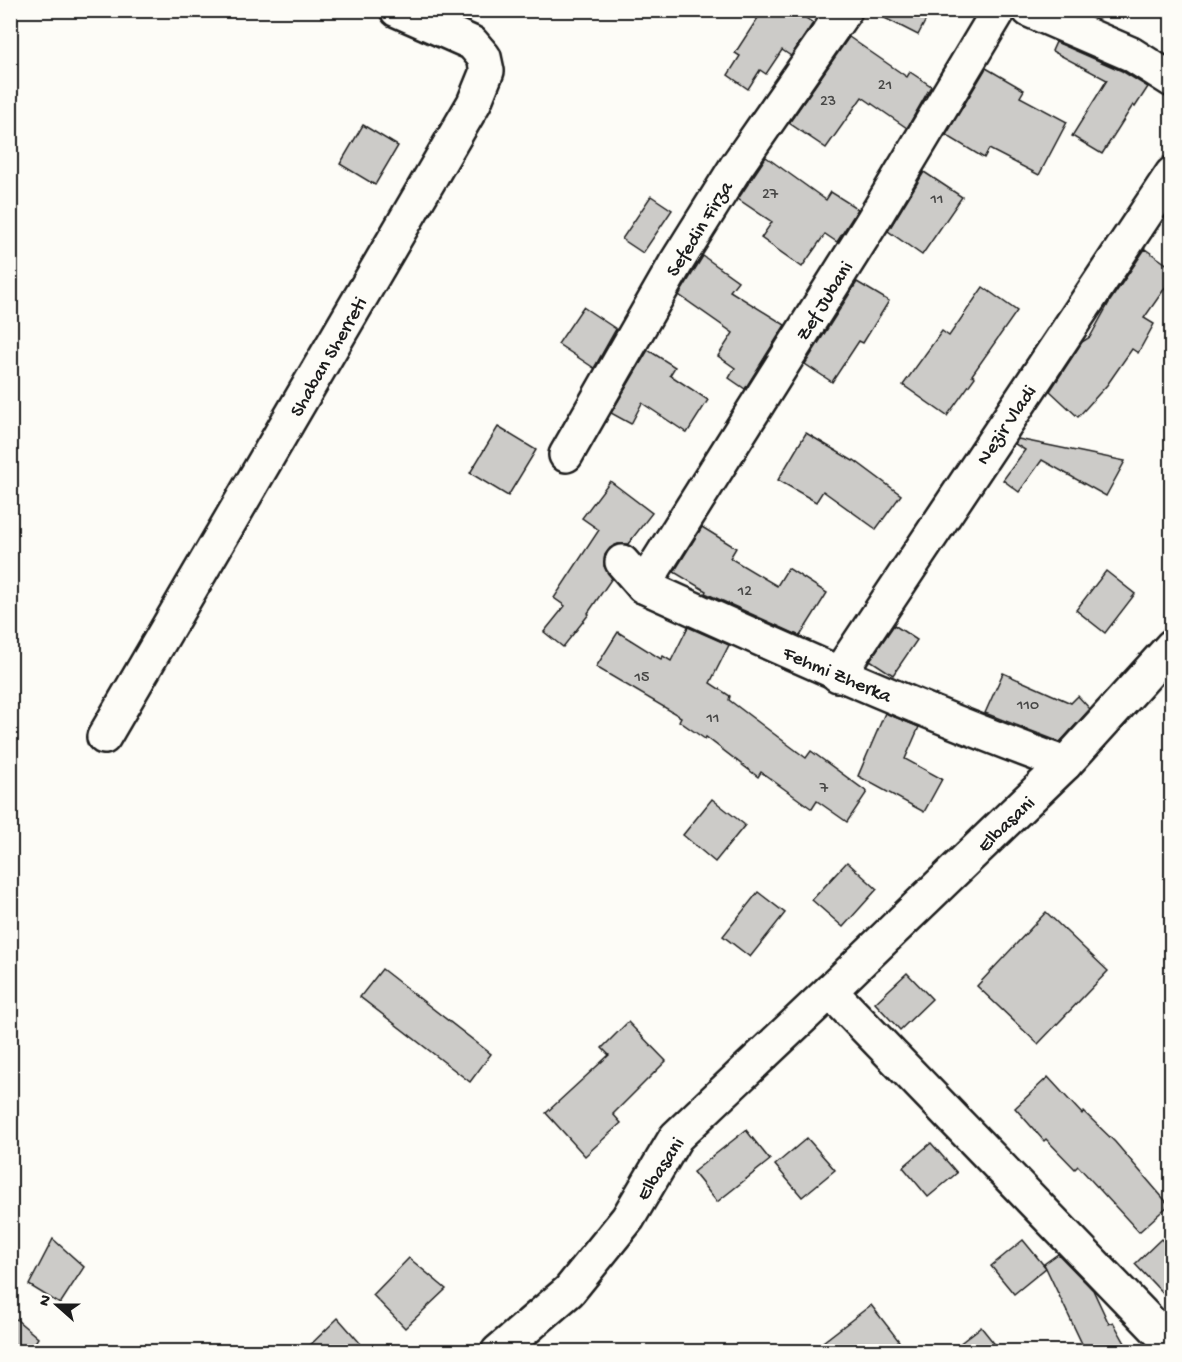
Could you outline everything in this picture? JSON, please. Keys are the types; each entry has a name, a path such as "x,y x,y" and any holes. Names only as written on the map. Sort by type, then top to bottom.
{"street":[{"name":"Shaban Sherreti","path":"104,738 474,103 488,71 484,57 472,44 397,10"},
{"name":"Sefedin Firza","path":"566,455 676,263 730,176 845,10"},
{"name":"Zef Jubani","path":"643,586 872,222 999,10"},
{"path":"1029,10 1131,54 1172,80"},
{"name":"Nezir Vladi","path":"838,675 1172,174"},
{"name":"Fehmi Zherka","path":"622,562 643,586 838,675 976,732 1065,764"},
{"name":"Elbasani","path":"498,1352 569,1291 628,1218 676,1137 830,992 1065,764 1172,646"},
{"path":"830,992 1172,1345"}],"building":[{"path":"763,10 794,10 813,23 791,56 782,50 766,74 760,70 748,89 728,75 740,56 735,53"},
{"path":"869,10 931,10 918,35"},
{"path":"849,37 907,77 910,72 931,86 907,128 862,97 826,148 789,123"},
{"path":"1056,42 1122,71 1148,87 1135,107 1133,105 1102,154 1072,136 1107,80 1052,51"},
{"path":"986,68 1024,90 1020,97 1067,122 1039,175 989,149 984,158 946,135"},
{"path":"363,125 398,146 375,185 340,164"},
{"path":"766,157 826,200 831,192 858,209 837,242 825,234 802,267 761,238 772,222 738,199"},
{"path":"924,172 962,197 922,255 888,231"},
{"path":"651,196 672,210 643,253 622,239"},
{"path":"1145,249 1172,268 1172,278 1144,318 1154,324 1138,353 1132,349 1107,385 1078,417 1050,391 1082,342 1090,337 1110,301"},
{"path":"703,256 738,281 730,291 785,325 745,389 729,378 735,368 718,356 733,333 679,295"},
{"path":"857,282 889,301 863,343 859,341 832,382 805,364"},
{"path":"983,287 1017,311 972,375 975,377 947,416 903,385 942,331 949,336"},
{"path":"583,307 616,329 594,368 558,344"},
{"path":"648,350 675,367 670,375 708,400 687,433 642,403 631,424 611,413"},
{"path":"498,427 536,450 508,496 470,473"},
{"path":"806,433 854,460 901,495 876,529 823,491 816,502 778,480"},
{"path":"1018,439 1125,461 1106,496 1042,460 1019,492 1003,480 1025,450 1015,444"},
{"path":"610,481 652,513 628,544 618,544 610,548 605,555 604,566 612,578 589,614 563,647 544,632 565,606 554,598 599,530 582,518"},
{"path":"702,527 736,548 730,558 777,586 788,568 827,593 800,636 705,593 706,591 674,572"},
{"path":"1106,571 1135,594 1105,633 1076,610"},
{"path":"894,625 917,640 893,675 870,660"},
{"path":"688,627 729,645 710,683 730,696 729,700 806,758 811,751 867,792 847,822 817,801 812,809 761,772 758,777 706,737 705,739 679,721 681,717 596,667 618,632 661,659 663,656 671,661"},
{"path":"1003,673 1071,703 1078,696 1090,709 1060,742 985,713"},
{"path":"885,713 919,727 905,759 942,779 924,812 858,776"},
{"path":"712,799 745,825 715,862 683,835"},
{"path":"847,862 877,889 843,927 812,900"},
{"path":"758,892 785,913 750,957 723,936"},
{"path":"1046,912 1108,971 1038,1044 977,986"},
{"path":"382,969 491,1054 470,1082 360,997"},
{"path":"907,973 932,999 900,1030 875,1003"},
{"path":"628,1022 666,1061 613,1114 621,1123 585,1156 546,1113 609,1055 602,1048"},
{"path":"1048,1077 1082,1114 1084,1112 1115,1142 1169,1205 1139,1232 1078,1166 1075,1169 1046,1139 1044,1141 1015,1108"},
{"path":"746,1130 770,1160 717,1202 693,1172"},
{"path":"807,1138 835,1170 802,1197 775,1165"},
{"path":"931,1143 957,1173 928,1197 903,1167"},
{"path":"53,1239 84,1267 60,1304 29,1285"},
{"path":"1161,1239 1172,1250 1172,1303 1135,1264"},
{"path":"1023,1240 1046,1268 1014,1294 991,1266"},
{"path":"1058,1254 1093,1290 1109,1324 1113,1322 1130,1352 1086,1352 1044,1264"},
{"path":"409,1258 446,1289 405,1328 373,1295"},
{"path":"871,1305 899,1341 885,1352 810,1352"},
{"path":"10,1314 38,1338 29,1352 10,1352"},
{"path":"338,1318 368,1352 303,1352"},
{"path":"981,1327 1001,1352 949,1352"}]}
